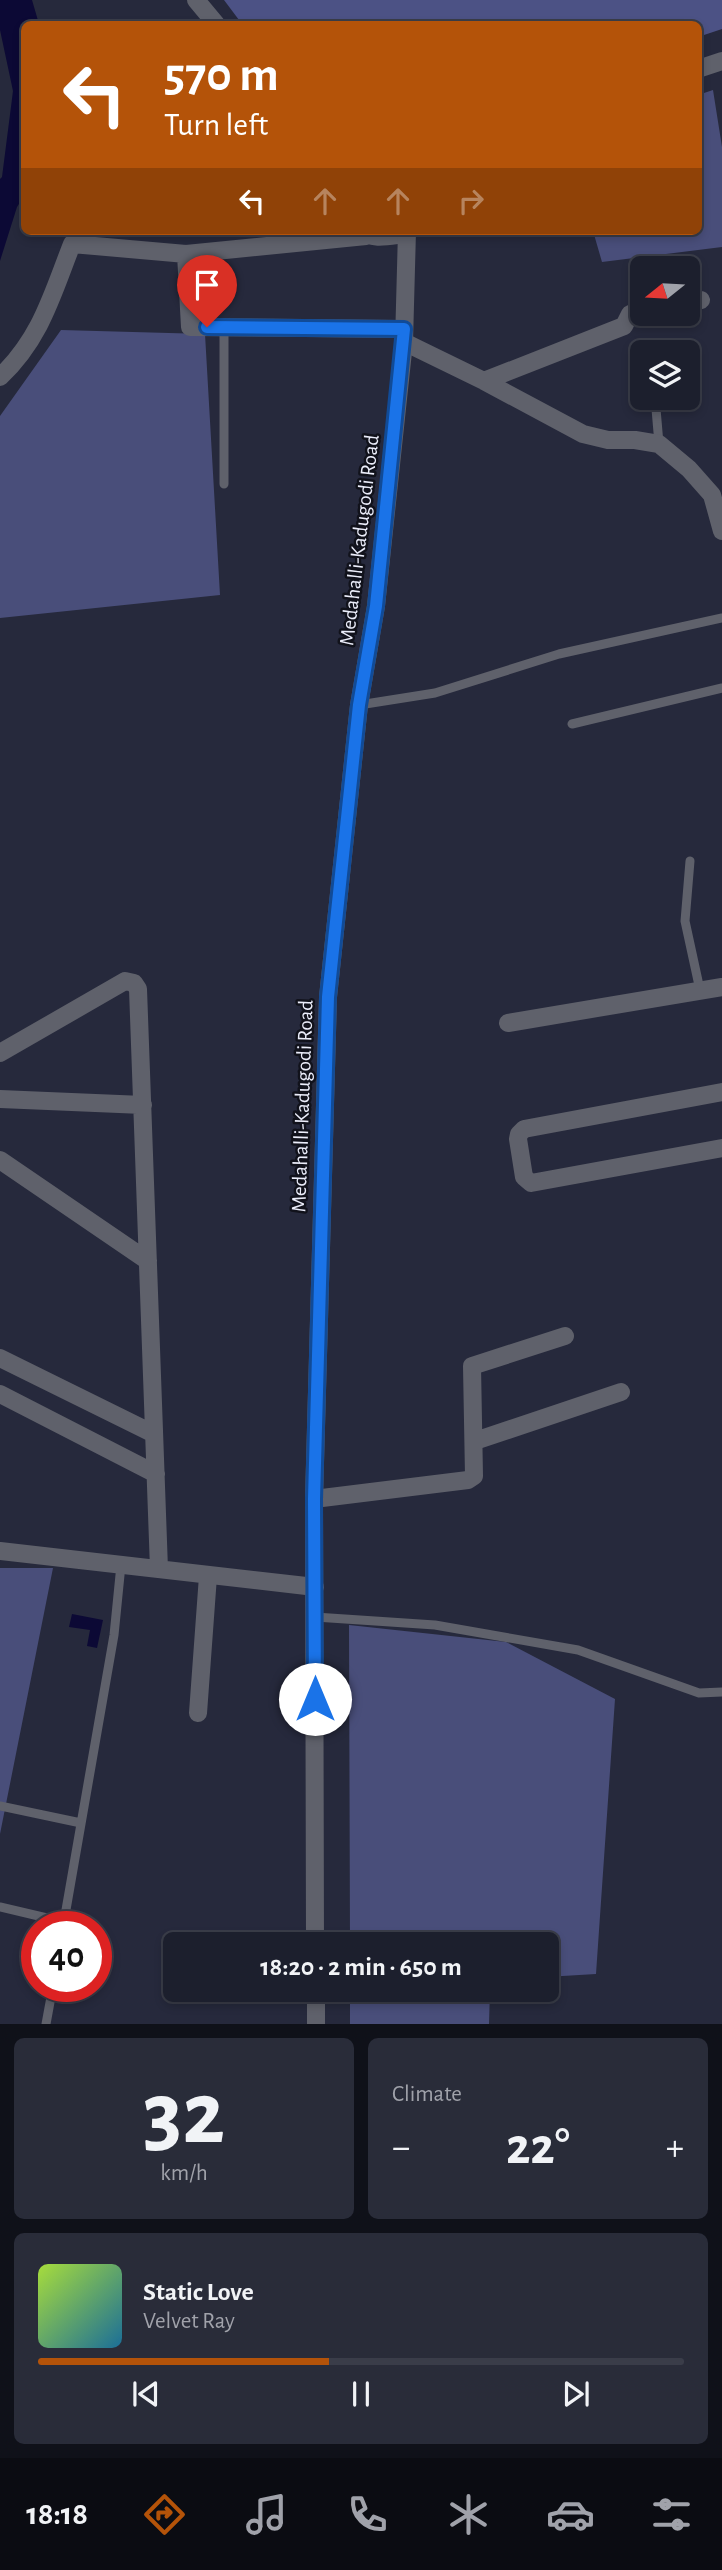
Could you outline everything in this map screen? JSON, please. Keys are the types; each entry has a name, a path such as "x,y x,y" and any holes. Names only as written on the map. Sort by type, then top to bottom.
{"street":[{"path":"195,0 213,21"},
{"path":"702,68 722,61"},
{"path":"0,377 34,338 72,244 187,254 347,235"},
{"name":"Medahalli-Kadugodi Road","path":"316,1932 314,1499 328,997 359,705 376,606 404,336 407,235"},
{"path":"187,254 190,327 404,336 583,434 608,440 635,440 659,444 689,469 712,495 722,531"},
{"path":"484,381 624,326 630,314"},
{"path":"0,1052 125,981 130,981 138,989 159,1569"},
{"path":"508,1023 722,987"},
{"path":"722,1092 524,1129 518,1139 524,1177 531,1183 722,1148"},
{"path":"0,1100 143,1105"},
{"path":"0,1160 149,1261"},
{"path":"314,1499 468,1480 474,1476 472,1366 565,1336"},
{"path":"0,1358 154,1434"},
{"path":"475,1441 621,1392"},
{"path":"0,1394 156,1474"},
{"path":"0,1551 315,1587"},
{"path":"198,1713 208,1576"},
{"path":"316,2002 316,2024"}],"lane":[{"path":"224,327 224,484"},
{"path":"656,410 659,444"},
{"path":"359,705 435,693 559,654 722,618"},
{"path":"572,724 722,688"},
{"path":"691,861 685,922 700,990"},
{"path":"66,1911 114,1635 121,1565"},
{"path":"315,1617 435,1625 578,1650 699,1693 722,1692"},
{"path":"0,1806 81,1823"},
{"path":"0,1907 21,1913"},
{"path":"46,2024 50,2002"}],"shaded area":[{"path":"0,0 32,0 38,21 21,21 21,201 0,261 0,179 13,91 0,30"},
{"path":"224,0 722,0 722,29 702,36 702,21 240,21"},
{"path":"713,90 722,147 722,247 630,256 630,258 602,262 594,235 702,235 702,94"},
{"path":"61,330 205,334 220,595 0,618 0,416"},
{"path":"0,1568 53,1568 0,1834"},
{"path":"72,1614 103,1620 97,1648 87,1646 90,1630 69,1627"},
{"path":"349,1625 506,1642 615,1699 596,1974 559,1976 559,1932 350,1932"},
{"path":"350,2002 490,2002 489,2024 350,2024"}],"route":[{"path":"207,327 404,329 376,606 359,705 328,997 314,1499 315,1699"}]}
